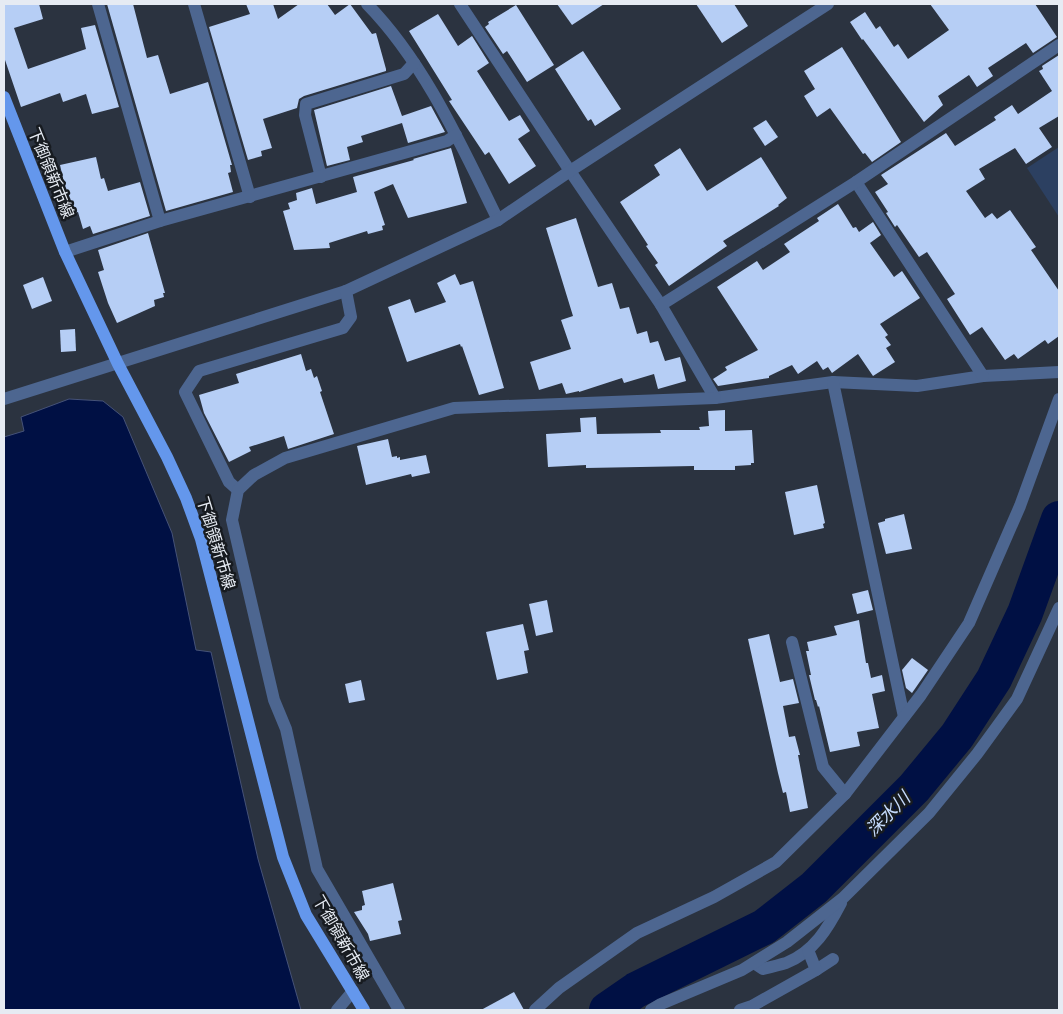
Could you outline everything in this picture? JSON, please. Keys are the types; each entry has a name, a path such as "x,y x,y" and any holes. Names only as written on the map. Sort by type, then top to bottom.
{"main road":[{"name":"下御領新市線","path":"4,97 65,252 118,364 167,457 186,498 201,539 283,857 306,915 364,1010"}],"street":[{"path":"98,4 160,221"},
{"path":"194,4 250,197"},
{"path":"367,4 414,63 456,135 498,220"},
{"path":"4,399 346,290 498,220 570,171 828,4"},
{"path":"465,6 570,171 661,304 715,398"},
{"path":"661,304 856,182 1059,45"},
{"path":"321,177 305,115 306,104 404,74 414,63"},
{"path":"65,252 160,221 447,142 456,135"},
{"path":"856,182 983,376"},
{"path":"238,490 230,482 185,392 199,371 343,328 351,317 346,290"},
{"path":"399,1010 317,869 286,729 274,700 232,520 238,490 254,475 285,458 454,408 715,398 834,382 917,386 983,376 1059,372"},
{"path":"834,382 904,717"},
{"path":"535,1010 559,988 637,933 714,897 776,862 845,794 921,695 970,623 1020,506 1059,399"},
{"path":"651,1010 754,963 787,942 843,898 929,813 977,754 1017,699 1059,608"},
{"path":"792,642 823,767 845,794"},
{"path":"754,963 763,969 788,962 808,950 827,930 843,898"},
{"path":"808,950 816,970"},
{"path":"740,1010 752,1006 833,959"},
{"path":"336,1010 353,991"}],"shaded area":[{"path":"1059,147 1059,217 1027,168"},
{"path":"69,399 103,401 123,417 172,533 196,650 211,652 258,859 301,1010 4,1010 4,437 24,431 21,417"}],"building":[{"path":"4,4 39,4 43,19 14,28 28,69 86,49 81,28 95,25 119,107 92,114 86,94 63,102 60,93 21,107 4,57"},
{"path":"107,4 133,4 147,58 158,55 170,94 208,82 232,165 230,165 231,172 228,173 233,192 166,211"},
{"path":"246,4 273,4 278,19 299,4 327,4 335,15 350,4 372,34 376,33 386,69 386,71 304,96 299,99 297,108 263,119 272,148 261,151 262,156 248,160 209,27 250,14"},
{"path":"557,4 604,4 572,25"},
{"path":"696,4 734,4 748,26 722,43"},
{"path":"930,4 1035,4 1057,37 1033,53 1026,43 988,68 993,76 977,87 969,75 938,96 943,105 924,122 850,22 865,12 876,29 880,26 894,47 898,44 908,59 949,30"},
{"path":"516,5 554,65 527,82 507,51 503,54 485,27 489,24 488,22"},
{"path":"438,14 458,46 472,36 489,63 477,71 509,121 520,115 530,131 518,139 536,166 509,184 489,152 485,155 449,101 452,100 409,31"},
{"path":"842,47 901,142 872,162 865,153 863,154 830,108 817,117 804,96 815,89 804,71"},
{"path":"583,51 621,109 595,126 591,119 588,121 555,69"},
{"path":"1059,55 1059,116 1039,128 1052,147 1026,164 1015,148 979,169 985,179 966,191 985,218 992,213 997,219 1010,210 1036,247 1031,250 1059,291 1059,336 1048,344 1045,340 1018,359 1014,354 1005,360 982,327 970,335 947,299 955,294 927,252 919,257 897,225 895,227 875,192 888,184 881,175 946,133 955,146 996,120 994,117 1012,105 1018,114 1052,91 1039,71 1043,69 1042,66"},
{"path":"391,86 402,116 431,106 445,132 408,143 402,123 361,136 363,142 347,147 350,160 327,166 314,110"},
{"path":"766,120 778,137 765,146 753,128"},
{"path":"451,148 467,203 408,218 393,184 374,192 385,225 382,226 383,230 368,234 367,231 329,243 330,248 294,250 283,211 290,209 288,203 297,200 296,193 312,188 316,204 357,192 353,177"},
{"path":"680,148 707,191 761,157 787,198 779,206 723,241 727,246 669,286 655,265 658,263 646,246 648,245 620,202 660,175 654,165"},
{"path":"96,157 101,179 104,178 108,191 140,182 150,216 93,234 90,226 83,229 78,212 68,214 61,188 65,187 60,165"},
{"path":"838,204 853,228 856,227 859,232 873,222 881,235 870,243 894,277 902,271 920,298 880,324 888,335 885,337 891,345 886,348 895,362 873,376 858,354 832,373 828,367 823,370 817,361 798,374 792,365 769,376 769,378 718,386 713,379 727,370 725,367 758,350 717,287 757,261 763,270 790,252 784,244 819,221 817,218"},
{"path":"576,218 598,287 612,283 620,309 629,307 637,334 647,331 650,343 658,341 665,361 680,357 686,381 658,389 654,374 624,383 622,378 579,392 566,394 562,383 539,390 530,362 571,349 561,320 573,316 546,228"},
{"path":"148,233 165,293 163,293 164,297 154,300 155,306 117,323 98,272 104,270 98,250"},
{"path":"455,274 460,285 473,281 504,388 479,395 460,344 407,362 388,307 410,299 415,313 446,302 437,283"},
{"path":"43,277 52,301 32,309 23,285"},
{"path":"75,329 76,351 61,352 60,330"},
{"path":"301,354 306,371 311,369 314,378 317,376 322,391 320,392 334,434 288,449 284,436 249,447 251,451 229,462 204,413 199,395 239,383 236,374"},
{"path":"725,410 725,431 752,430 754,463 751,463 751,465 735,466 735,470 694,470 694,466 586,468 586,465 548,467 546,434 581,432 580,418 596,417 597,434 661,433 660,430 700,430 699,427 709,426 708,411"},
{"path":"388,439 392,457 400,457 400,460 426,455 430,473 412,477 411,474 366,485 357,446"},
{"path":"817,485 825,523 823,524 824,528 794,535 785,492"},
{"path":"904,514 912,549 886,554 878,523"},
{"path":"868,590 873,610 857,614 852,594"},
{"path":"547,600 553,632 536,636 529,604"},
{"path":"859,620 866,663 868,663 871,678 882,675 885,691 872,694 879,728 857,732 860,746 830,752 809,675 811,675 806,651 809,651 807,642 837,635 834,626"},
{"path":"523,624 529,650 524,651 528,673 497,680 486,632"},
{"path":"769,634 780,682 793,679 799,703 783,706 789,737 795,736 800,755 798,755 808,808 790,812 786,792 783,793 778,773 748,639"},
{"path":"912,658 928,670 912,693 906,688 902,670"},
{"path":"361,680 365,700 349,703 345,684"},
{"path":"393,883 402,920 398,921 401,934 370,941 368,934 354,912 362,910 362,906 365,905 362,891"},
{"path":"514,992 524,1010 481,1010"}],"waterway":[{"name":"深水川","path":"607,1010 636,990 764,927 814,888 914,788 957,736 994,679 1025,613 1059,519"}]}
